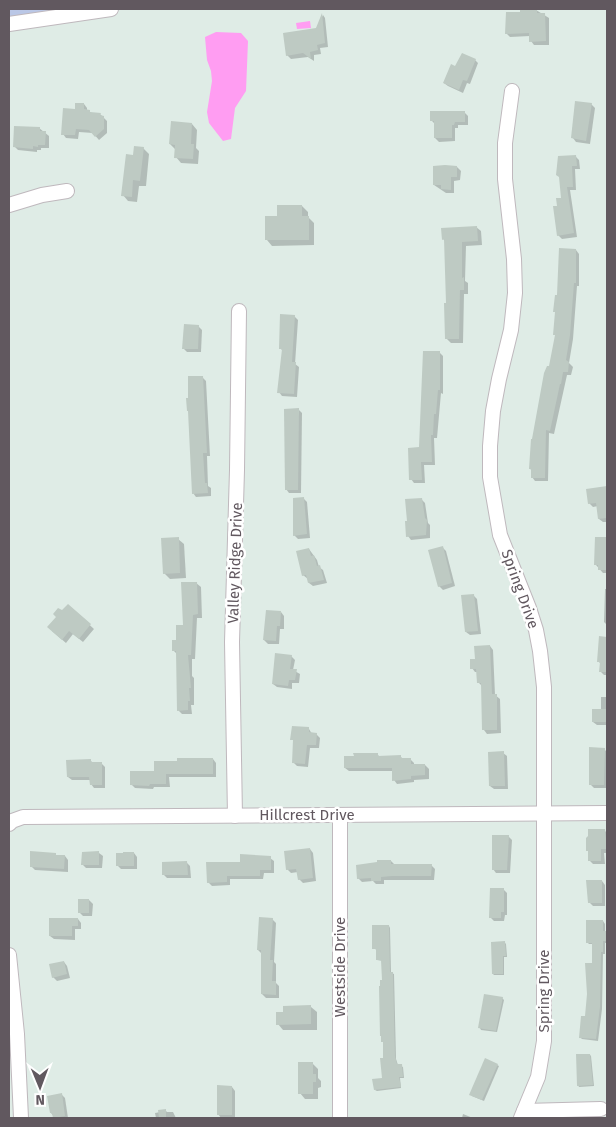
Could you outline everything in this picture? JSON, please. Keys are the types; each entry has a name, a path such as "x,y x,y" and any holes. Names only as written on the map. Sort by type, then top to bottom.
{"street":[{"path":"9,24 111,9"},
{"name":"Spring Drive","path":"512,91 505,143 505,179 514,259 515,293 511,330 493,411 490,477 500,535 530,608 540,651 544,687 544,1042 538,1077 523,1115"},
{"path":"9,205 42,195 67,191"},
{"name":"Valley Ridge Drive","path":"234,816 232,642 239,311"},
{"name":"Hillcrest Drive","path":"9,824 12,820 23,817 607,813"},
{"name":"Westside Drive","path":"340,815 340,1118"},
{"path":"9,955 17,1034 21,1118"},
{"path":"523,1115 601,1110"}],"shaded area":[{"path":"9,9 77,9 9,21"},
{"path":"310,21 311,28 297,29 296,23"},
{"path":"216,32 241,33 248,41 246,91 235,108 231,139 223,141 209,123 207,112 212,81 207,60 205,37"}],"building":[{"path":"520,9 537,9 537,13 545,13 546,41 529,42 529,33 505,34 506,12 520,12"},
{"path":"322,13 325,43 317,45 318,50 310,52 311,59 303,53 286,56 283,33 316,28"},
{"path":"462,53 476,59 467,81 463,80 459,90 443,83 451,64 455,66"},
{"path":"575,101 592,103 586,141 571,138"},
{"path":"75,103 84,103 84,109 90,110 90,112 101,113 100,115 104,116 104,129 95,137 89,130 76,129 75,135 61,135 63,108 75,109"},
{"path":"430,111 465,111 465,122 455,122 452,125 452,138 434,138 434,121 430,121"},
{"path":"171,121 192,123 191,144 194,144 193,159 174,158 175,145 169,144"},
{"path":"14,126 40,127 40,131 46,131 45,145 33,146 33,149 13,147"},
{"path":"134,146 144,147 140,181 133,180 132,197 121,196 126,154 133,155"},
{"path":"576,155 577,166 572,166 573,187 567,187 574,233 557,236 553,206 557,206 556,198 561,198 559,177 556,175 558,156"},
{"path":"433,166 457,166 457,177 451,177 451,190 441,189 441,185 433,185"},
{"path":"277,205 302,205 302,216 309,216 309,240 265,240 265,216 277,216"},
{"path":"477,226 478,241 462,242 464,290 460,290 459,339 445,339 444,239 442,240 441,228"},
{"path":"559,248 576,249 576,283 574,283 566,360 569,362 568,372 563,372 550,431 546,430 545,478 531,478 531,469 529,469 531,439 544,373 547,366 549,366 555,335 553,335 555,312 553,312 555,295 557,295"},
{"path":"280,314 295,315 292,362 296,362 294,394 277,393 282,349 279,349"},
{"path":"184,324 199,325 198,349 182,349"},
{"path":"423,351 440,351 440,390 438,390 436,414 434,414 433,435 431,435 432,462 421,462 422,480 409,480 408,448 419,447"},
{"path":"188,376 203,376 207,453 203,453 205,483 207,483 208,493 192,494 186,398 188,398"},
{"path":"299,408 298,490 285,490 284,409"},
{"path":"607,486 607,518 598,519 596,503 588,504 586,489"},
{"path":"304,497 307,534 293,536 293,498"},
{"path":"422,498 425,518 427,520 426,535 406,537 405,499"},
{"path":"179,537 180,573 163,574 161,538"},
{"path":"595,537 607,537 607,570 598,570 598,565 594,565"},
{"path":"443,546 452,583 438,587 428,550"},
{"path":"309,548 311,556 314,555 317,566 320,565 324,580 308,583 306,575 302,576 296,551"},
{"path":"181,582 197,582 198,614 193,615 191,655 188,655 191,688 189,688 190,701 188,701 188,710 177,711 176,651 172,651 172,640 176,640 176,625 183,625"},
{"path":"474,594 478,631 465,632 461,595"},
{"path":"68,604 91,624 79,639 69,631 62,640 47,627 56,617 53,614 58,608 62,610"},
{"path":"266,610 281,611 276,641 263,640"},
{"path":"599,636 607,637 607,672 599,672 600,662 597,662"},
{"path":"490,645 492,694 497,694 497,730 482,730 481,683 477,683 476,669 470,669 470,659 475,659 474,646"},
{"path":"275,653 292,655 290,669 297,669 295,680 289,680 288,686 272,684"},
{"path":"592,709 607,709 607,722 592,722"},
{"path":"292,726 309,727 309,732 317,733 316,745 307,745 305,764 292,763 293,740 290,740"},
{"path":"589,747 605,748 604,785 589,785"},
{"path":"504,751 505,786 489,786 488,752"},
{"path":"353,753 378,753 378,756 401,755 401,758 411,758 411,764 425,764 425,775 411,776 411,779 392,781 392,768 344,768 344,756 354,756"},
{"path":"177,758 213,758 213,774 166,774 166,784 150,784 149,786 130,785 130,771 154,771 154,761 177,761"},
{"path":"91,759 91,762 102,762 102,785 90,785 89,777 67,777 66,760"},
{"path":"588,829 605,829 607,849 601,849 601,861 588,861 586,838 588,836"},
{"path":"492,835 509,835 507,870 492,870"},
{"path":"310,848 313,878 298,880 296,869 286,870 284,851"},
{"path":"30,851 65,855 64,869 30,867"},
{"path":"99,851 99,865 81,865 82,852"},
{"path":"134,852 134,866 116,866 116,853"},
{"path":"240,854 271,856 271,870 260,870 260,876 227,876 227,882 207,883 206,862 240,862"},
{"path":"377,860 391,860 391,864 432,864 431,876 381,877 381,881 371,881 371,878 357,879 356,865 377,862"},
{"path":"187,861 188,875 162,875 162,862"},
{"path":"586,880 602,880 602,903 588,903"},
{"path":"490,888 504,888 504,912 501,912 501,918 489,918"},
{"path":"78,899 89,899 89,913 78,913"},
{"path":"259,917 273,918 270,960 273,960 272,981 276,981 276,995 261,994 261,950 257,950"},
{"path":"49,918 78,918 78,926 72,926 72,936 49,936"},
{"path":"586,920 603,920 603,931 607,931 607,941 603,941 603,952 601,952 600,1007 596,1039 579,1038 581,1016 585,1016 587,994 585,963 592,963 592,943 586,943"},
{"path":"372,925 389,925 390,972 393,972 395,1056 397,1064 402,1064 403,1077 399,1077 401,1087 374,1090 372,1079 382,1078 380,1058 383,1058 383,1042 381,1042 380,1036 379,986 380,980 382,980 381,960 376,960 376,949 372,949"},
{"path":"505,941 506,956 503,956 503,974 492,974 491,942"},
{"path":"64,961 67,974 52,978 49,964"},
{"path":"484,994 503,997 496,1031 478,1028"},
{"path":"311,1005 311,1024 276,1025 276,1012 283,1012 283,1006"},
{"path":"576,1054 590,1054 593,1085 577,1086"},
{"path":"485,1058 498,1064 482,1100 469,1095"},
{"path":"298,1062 313,1062 313,1074 316,1074 316,1082 313,1082 313,1094 298,1094"},
{"path":"217,1085 232,1086 232,1115 217,1115"},
{"path":"62,1093 65,1116 53,1118 52,1113 50,1113 47,1096"},
{"path":"166,1109 166,1118 159,1118 158,1110"}]}
